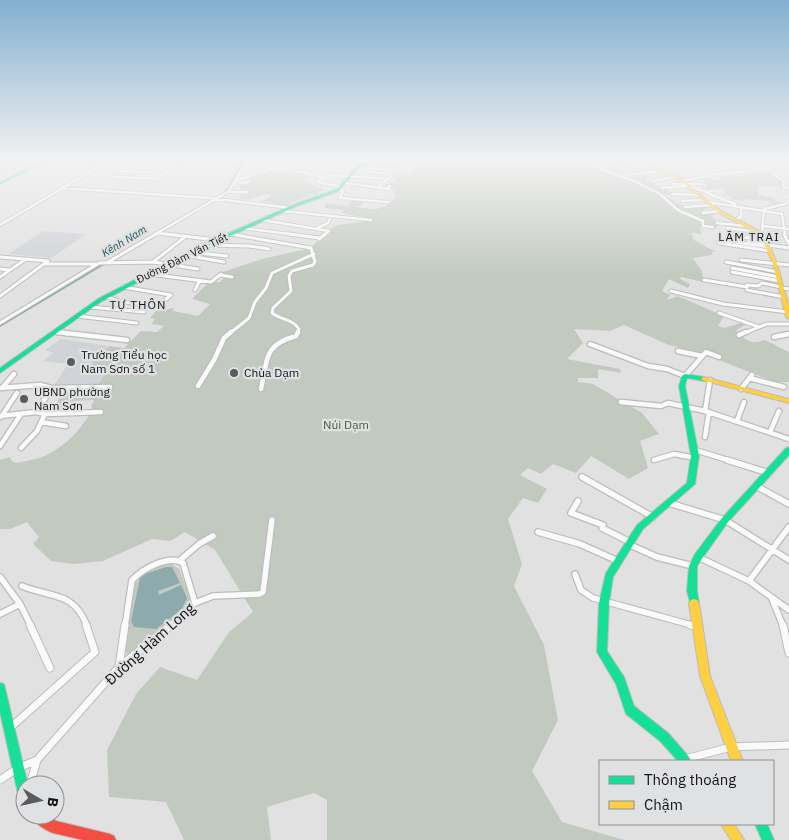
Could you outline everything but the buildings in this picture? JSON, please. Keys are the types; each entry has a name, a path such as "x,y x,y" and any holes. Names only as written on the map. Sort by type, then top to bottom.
{"street":[{"path":"0,225 45,198"},
{"path":"210,198 290,208"},
{"name":"Đường Đàm Văn Tiết","path":"0,371 53,332 106,297 187,254 310,198"},
{"path":"342,198 389,202"},
{"path":"665,198 678,210 702,220 703,226 713,227"},
{"path":"682,201 697,198"},
{"path":"685,207 702,198"},
{"path":"702,212 704,198"},
{"path":"706,198 765,240"},
{"path":"708,198 736,207 789,215"},
{"path":"713,198 738,205 736,207"},
{"path":"106,263 215,199"},
{"path":"671,291 723,304 788,315 781,282 765,240 764,212 765,209 785,204 789,201"},
{"path":"738,218 741,217 741,210 743,208"},
{"path":"282,211 370,220"},
{"path":"321,215 324,211"},
{"path":"343,217 348,212"},
{"path":"782,214 789,244"},
{"path":"316,228 328,223 330,219"},
{"path":"243,228 319,238 329,232 316,228 261,220"},
{"path":"717,223 746,226"},
{"path":"727,228 789,248"},
{"path":"719,241 765,240 784,229 789,229"},
{"path":"156,233 217,240"},
{"path":"230,234 308,248 312,249 314,254 314,264 291,272 289,276 292,286 291,291 272,308 272,313 275,317 295,323 299,329 296,336 280,340 271,348 261,389"},
{"path":"152,262 185,237"},
{"path":"728,237 765,240"},
{"path":"206,245 269,248"},
{"path":"187,254 227,256"},
{"path":"187,254 224,262"},
{"path":"198,386 214,360 224,338 249,318 255,302 266,288 272,273 314,254"},
{"path":"0,257 48,261 2,292 0,296"},
{"path":"0,277 26,259"},
{"path":"740,260 789,265"},
{"path":"44,264 152,262 198,269"},
{"path":"726,262 781,282"},
{"path":"0,323 98,263"},
{"path":"0,269 10,270"},
{"path":"732,270 781,282"},
{"path":"149,274 211,282 221,274 232,277"},
{"path":"196,290 200,280"},
{"path":"704,280 747,287 747,285 758,286 762,283 781,282"},
{"path":"124,287 171,294 164,301"},
{"path":"747,290 784,297"},
{"path":"106,297 122,302 155,305"},
{"path":"90,307 144,312"},
{"path":"719,313 758,327"},
{"path":"77,316 137,324"},
{"path":"739,335 766,324 789,324"},
{"path":"53,332 127,340"},
{"path":"774,337 789,334"},
{"path":"590,344 648,366 668,369 685,376 710,380 789,401"},
{"path":"678,351 702,356"},
{"path":"719,357 706,352 685,376 682,386 695,454 691,484 640,527 610,576 604,601 602,652 620,681 630,710 664,737 685,760 731,747 789,745"},
{"path":"1,388 14,374"},
{"path":"741,389 751,377 784,387"},
{"path":"705,437 710,380"},
{"path":"1,388 40,385 52,388 110,387"},
{"path":"36,412 52,388"},
{"path":"1,417 17,393"},
{"path":"621,402 661,406 668,403 707,411 789,439"},
{"path":"737,421 744,402"},
{"path":"770,432 779,411"},
{"path":"1,417 36,412 45,414 101,412"},
{"path":"0,446 21,414"},
{"path":"21,448 37,431 45,414"},
{"path":"41,422 66,426"},
{"path":"737,760 705,676 692,590 693,566 725,520 758,487 789,450"},
{"path":"654,460 678,454 695,454 770,473"},
{"path":"582,477 653,517"},
{"path":"758,487 789,504"},
{"path":"578,501 571,513 603,525 602,528 657,557 693,566"},
{"path":"669,503 725,520 789,560"},
{"name":"Đường Hàm Long","path":"33,775 37,760 119,667 149,645 195,603 205,598 234,594 259,594 263,592 272,520"},
{"path":"749,581 789,527"},
{"path":"538,532 580,544 618,561"},
{"path":"119,667 132,580 145,570 179,561 199,544 213,536"},
{"path":"698,557 749,581 789,610"},
{"path":"179,561 183,563 195,603"},
{"path":"575,574 581,590 587,595 698,627"},
{"path":"0,577 20,604 50,668"},
{"path":"10,728 95,652 78,608 68,600 41,594 22,586"},
{"path":"772,599 782,622 789,653"},
{"path":"0,614 20,604"},
{"path":"0,688 18,775"},
{"name":"Đường Hàm Long","path":"0,780 18,768 37,760"},
{"path":"48,825 65,831 97,834 110,840"},
{"path":"728,825 738,840"},
{"path":"761,825 768,840"}],"shaded area":[{"path":"43,231 86,234 52,258 9,254"},
{"name":"Trường Tiểu học Nam Sơn số 1","path":"61,339 108,346 88,366 107,369 97,384 53,387 68,364 43,361 54,353 45,350"}],"green space":[{"path":"267,198 304,198 291,202 289,206 261,201"},
{"name":"Núi Dạm","path":"394,198 669,198 684,207 706,206 710,208 698,212 721,213 711,216 720,224 714,229 700,227 701,234 691,233 694,240 716,252 712,252 712,255 693,258 702,271 703,282 681,277 680,279 690,284 688,288 669,279 662,291 670,295 667,300 678,296 724,316 718,326 724,328 741,323 746,324 736,331 749,341 765,340 789,352 789,382 775,382 704,354 669,345 624,325 610,331 574,329 583,343 567,359 620,369 621,373 598,369 598,378 578,378 578,382 593,384 642,413 659,434 640,441 648,468 629,479 591,456 576,473 553,464 541,474 528,468 520,475 547,489 538,503 523,498 508,519 522,564 514,586 544,645 558,720 532,771 562,822 624,840 327,840 327,800 314,793 267,807 271,840 184,840 166,802 109,797 107,750 136,694 160,667 197,680 229,632 253,612 215,550 185,532 170,541 152,539 103,561 74,564 51,561 33,544 39,537 27,522 10,529 0,529 0,460 10,457 16,463 47,455 67,441 79,429 93,409 91,406 94,400 73,401 67,410 52,410 65,389 95,388 108,369 89,366 109,346 124,348 141,331 157,332 164,326 151,324 155,319 150,318 156,311 174,308 173,311 198,316 210,304 192,299 209,282 220,282 224,278 217,276 223,272 262,259 311,248 322,236 337,225 361,222 364,219 341,213 343,210 325,208 325,203 347,206 352,200 361,201 363,204 356,207 374,209 387,205"},
{"path":"774,198 778,199 770,200 786,203 776,206 768,201 731,199"},
{"path":"172,564 179,569 191,599 190,603 134,653 129,655 124,651 135,584 146,572"}],"water":[{"path":"213,198 216,198 0,327 0,325"},
{"path":"166,567 172,567 180,583 158,591 159,595 181,585 187,598 182,609 156,629 134,627 131,621 140,578 145,574"}],"traffic: fast":[{"path":"0,371 100,300 206,245 315,198"},
{"path":"684,760 664,737 630,710 620,681 602,652 604,603 609,576 640,527 691,484 695,456 682,386 685,376 704,379"},
{"path":"694,603 692,591 693,566 698,557 725,520 789,450"},
{"path":"0,688 20,775"},
{"path":"761,825 768,840"}],"traffic: slow":[{"path":"702,198 722,213 763,235 775,264 789,317"},
{"path":"704,379 789,401"},
{"path":"694,603 705,676 737,760"},
{"path":"728,825 738,840"}],"traffic: jam":[{"path":"50,825 110,840"}],"place":[{"name":"Trường Tiểu học Nam Sơn số 1","path":"71,362"},
{"name":"Chùa Dạm","path":"234,373"},
{"name":"UBND phường Nam Sơn","path":"24,399"}],"district":[{"name":"LÃM TRẠI","path":"749,237"},
{"name":"TỰ THÔN","path":"138,305"}],"water label":[{"name":"Kênh Nam","path":"124,241"}]}
